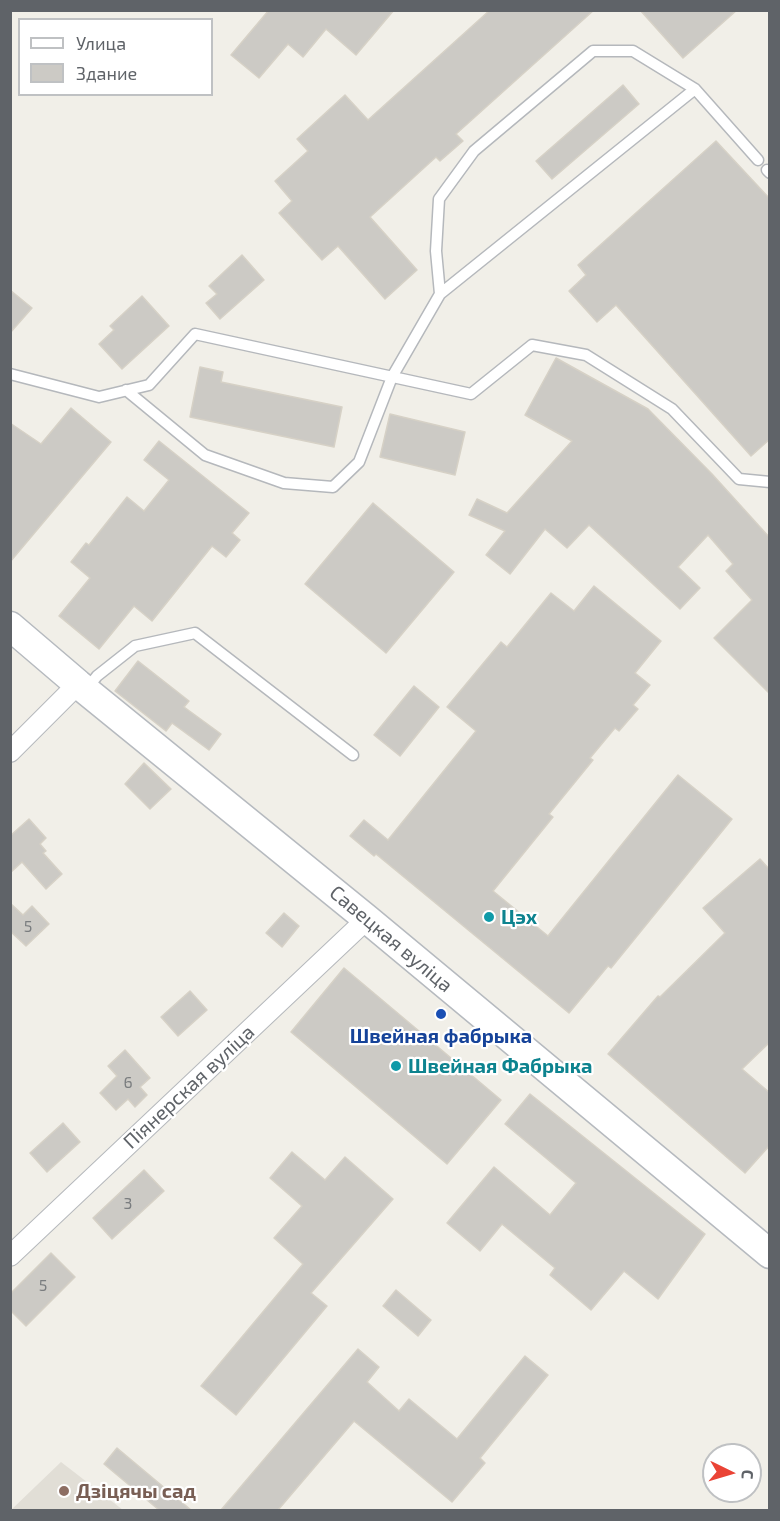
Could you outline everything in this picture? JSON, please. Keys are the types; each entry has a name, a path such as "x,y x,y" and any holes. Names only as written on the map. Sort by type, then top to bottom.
{"street":[{"name":"Савецкая вуліца","path":"10,626 770,1254"},
{"path":"10,752 82,687"},
{"name":"Піянерская вуліца","path":"10,1256 367,919"}],"lane":[{"path":"440,294 436,251 440,199 474,151 593,51 633,51 695,88 758,160"},
{"path":"126,390 205,455 284,483 333,487 359,462 392,377 440,294 695,88"},
{"path":"10,374 99,397 149,385 195,334 471,394 532,345 586,355 672,409 739,479 770,482"},
{"path":"82,687 135,646 195,633 353,755"}],"shaded area":[{"name":"Дзіцячы сад","path":"61,1462 74,1472 123,1510 11,1510"}],"building":[{"path":"269,10 394,10 356,55 326,29 303,57 288,44 259,78 231,55"},
{"path":"490,10 594,10 456,134 463,141 440,161 436,157 370,217 417,270 385,299 338,246 322,260 279,213 292,201 275,181 308,151 297,139 345,95 368,120"},
{"path":"640,10 737,10 683,58"},
{"path":"623,85 639,104 552,179 536,161"},
{"path":"716,141 770,199 770,439 751,456 616,305 597,322 569,291 586,275 578,265"},
{"path":"242,255 264,280 220,319 206,303 217,294 209,286"},
{"path":"10,290 32,308 10,333"},
{"path":"142,296 169,326 122,369 99,344 114,330 110,326"},
{"path":"556,358 648,409 712,474 770,538 770,694 714,638 752,600 726,571 733,564 708,535 678,567 700,588 680,609 589,525 567,548 545,529 510,574 486,555 505,531 469,515 477,499 507,513 572,441 525,415"},
{"path":"200,367 223,372 221,382 342,407 334,447 190,417"},
{"path":"71,408 111,442 10,562 10,423 41,444"},
{"path":"390,414 465,432 455,475 380,457"},
{"path":"159,441 249,513 232,533 240,540 226,557 212,546 152,621 134,606 99,649 59,616 90,578 71,562 86,543 89,545 127,497 144,511 169,480 144,460"},
{"path":"373,503 454,572 386,653 305,584"},
{"path":"594,586 661,641 635,673 650,685 633,705 638,709 619,731 615,728 590,758 593,760 549,814 553,817 493,891 548,936 678,775 732,819 611,968 608,966 569,1013 376,854 374,856 350,836 364,820 388,840 476,731 447,707 501,642 507,647 551,593 574,611"},
{"path":"138,661 189,701 184,707 221,734 209,750 172,723 166,731 115,691"},
{"path":"414,686 439,707 400,756 374,735"},
{"path":"144,763 171,789 150,809 125,784"},
{"path":"29,819 46,838 40,844 46,851 43,853 62,874 46,889 22,862 10,873 10,836"},
{"path":"760,859 770,870 770,1042 742,1069 770,1093 770,1145 745,1173 608,1054 658,996 660,997 725,933 703,908"},
{"path":"10,903 23,915 32,906 49,924 26,946 10,931"},
{"path":"284,913 299,926 282,947 266,933"},
{"name":"Швейная Фабрыка","path":"344,968 501,1100 447,1164 291,1032"},
{"path":"190,991 207,1010 178,1036 161,1017"},
{"path":"125,1050 150,1078 140,1087 147,1095 135,1107 128,1099 116,1110 100,1093 117,1076 108,1066"},
{"path":"530,1094 705,1234 658,1299 624,1271 591,1310 550,1275 555,1268 502,1224 480,1251 447,1223 494,1167 550,1215 576,1183 505,1124"},
{"path":"63,1123 80,1142 47,1172 30,1153"},
{"path":"292,1152 325,1180 345,1157 393,1199 311,1293 327,1306 236,1415 201,1386 303,1264 274,1238 302,1206 270,1178"},
{"path":"144,1170 164,1191 112,1239 93,1218"},
{"path":"51,1253 75,1277 26,1326 10,1310 10,1294"},
{"path":"396,1290 431,1320 418,1336 383,1306"},
{"path":"358,1349 379,1367 367,1382 399,1411 409,1399 457,1439 525,1356 548,1375 480,1458 485,1463 452,1502 354,1421 278,1510 221,1510"},
{"path":"117,1448 191,1510 159,1510 104,1464"}],"place":[{"name":"Цэх","path":"489,917"},
{"name":"Швейная фабрыка","path":"441,1014"},
{"name":"Швейная Фабрыка","path":"396,1066"},
{"name":"Дзіцячы сад","path":"64,1491"}]}
